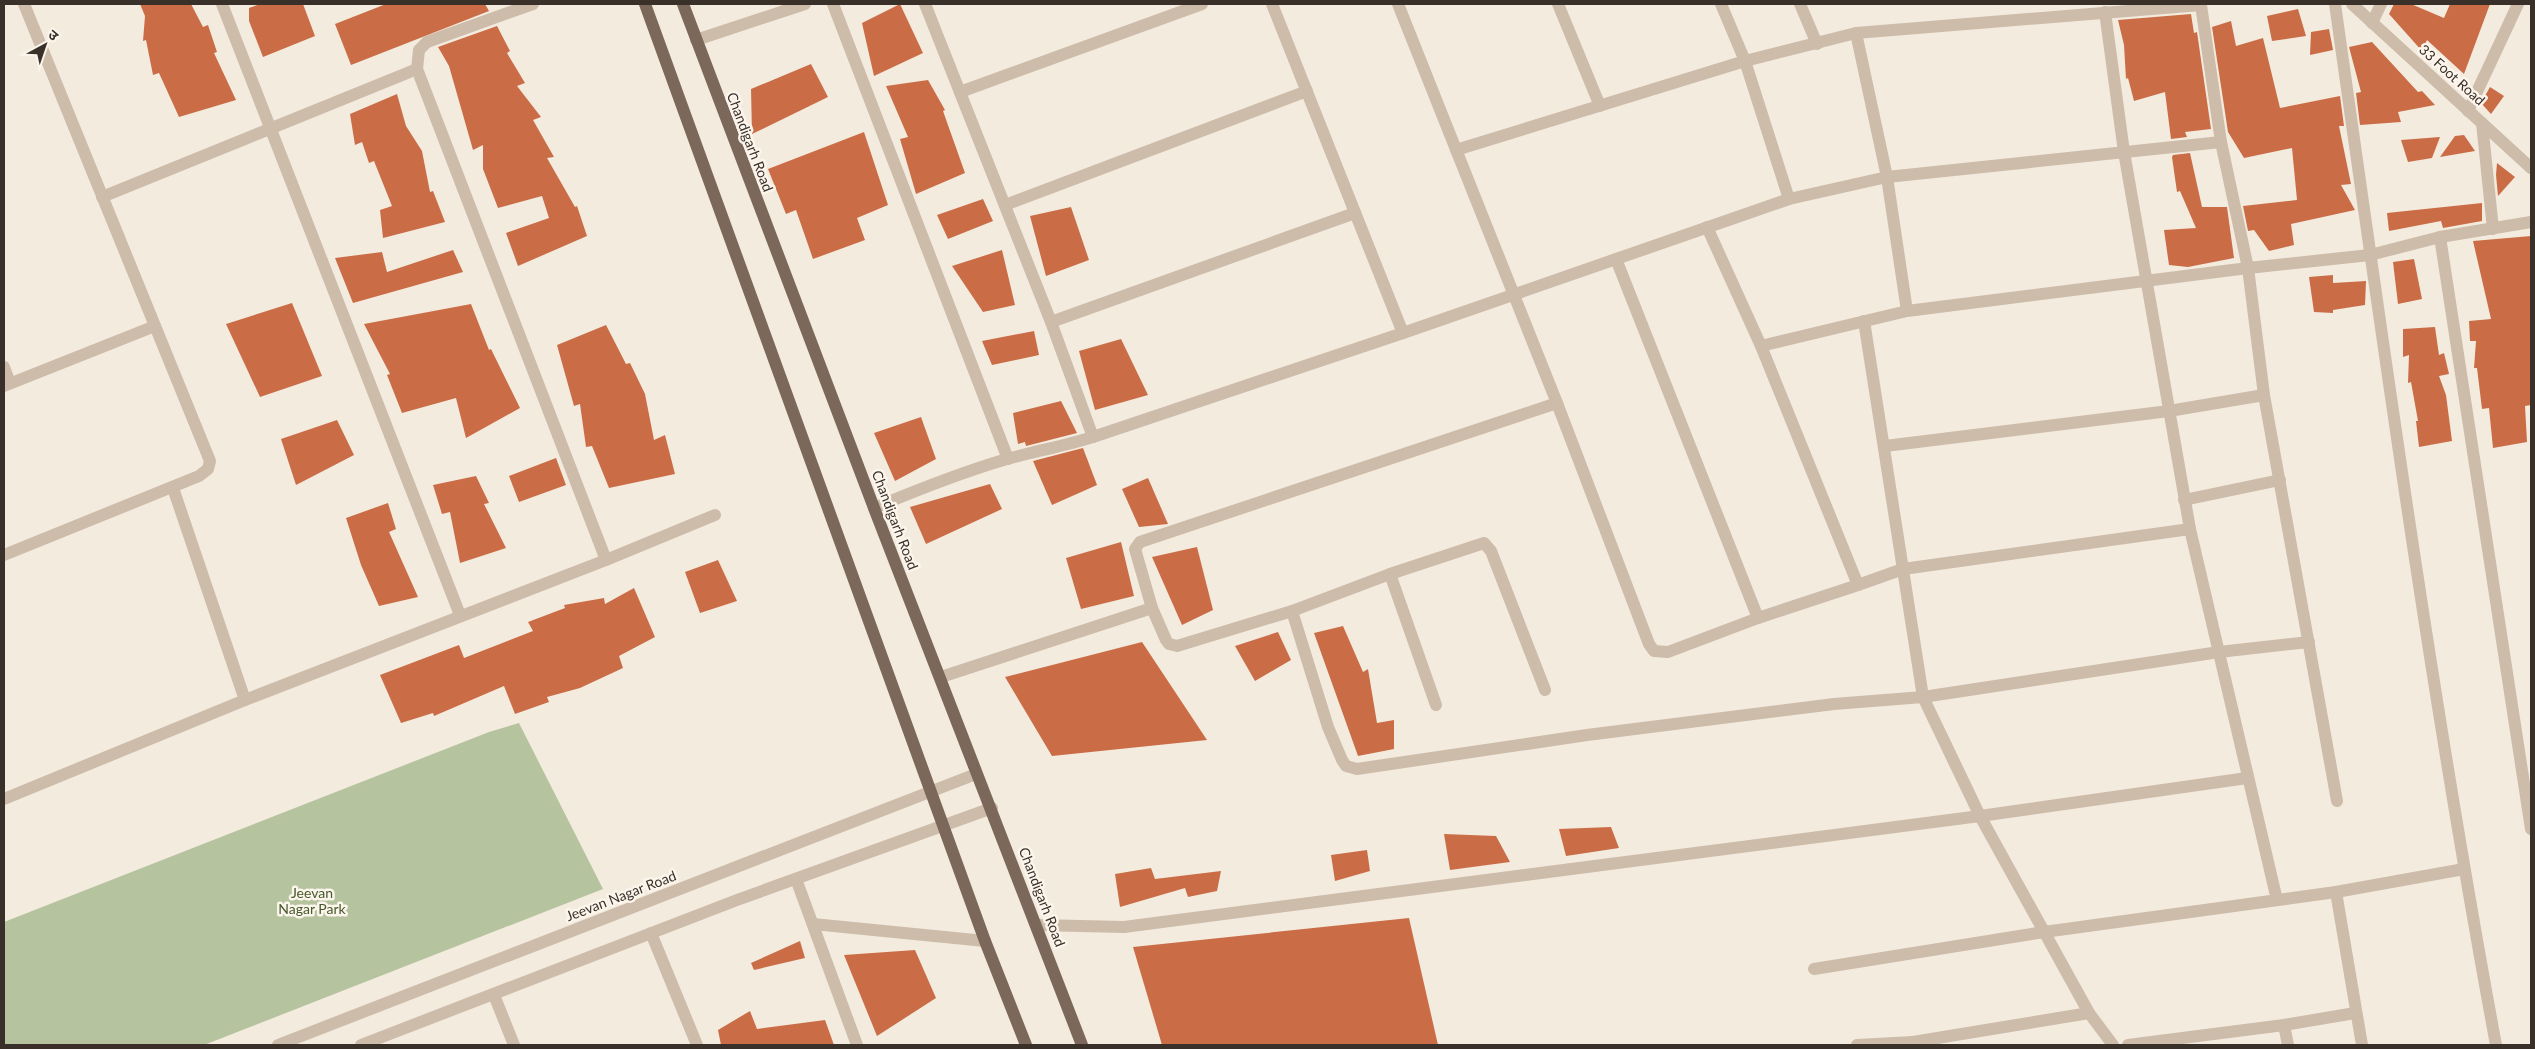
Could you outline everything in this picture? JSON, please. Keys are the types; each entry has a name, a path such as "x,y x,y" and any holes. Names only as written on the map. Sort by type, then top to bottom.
{"main road":[{"path":"645,4 985,941 1026,1045"},
{"name":"Chandigarh Road","path":"683,4 874,508 941,677 976,774 992,808 1082,1045"}],"street":[{"path":"4,555 173,488 204,474 210,465 210,458 24,4"},
{"path":"222,4 460,615"},
{"path":"533,4 428,42 419,50 416,69 606,560"},
{"path":"696,40 805,4"},
{"path":"833,4 1008,459"},
{"path":"925,4 1051,322 1093,437"},
{"path":"960,92 1202,4"},
{"path":"1272,4 1403,333"},
{"path":"1398,4 1557,403 1652,650 1668,652 1758,618 1903,569 2190,529"},
{"path":"1558,4 1600,106"},
{"path":"1721,4 1745,61 1789,199"},
{"path":"1800,4 1817,44"},
{"path":"1456,150 1745,61 1856,33 2208,4 2220,142 2248,268 2264,395 2310,642 2337,802"},
{"path":"2335,4 2370,255 2464,869 2496,1045"},
{"name":"33 Foot Road","path":"2352,4 2531,168"},
{"path":"2372,23 2381,4"},
{"path":"2468,110 2518,4"},
{"path":"2105,12 2124,152 2184,500 2247,778 2277,900"},
{"path":"1856,33 1887,177 1907,311"},
{"path":"102,197 416,69"},
{"path":"1005,205 1307,91"},
{"path":"2482,123 2493,228"},
{"path":"874,508 938,482 1008,459 1053,450 1093,437 1403,333 1789,199 1887,177 2220,142"},
{"path":"1051,322 1355,213"},
{"path":"1761,346 1907,311 2248,268 2370,255 2440,237 2531,222"},
{"path":"1707,227 1761,346 1858,585"},
{"path":"2440,237 2531,829"},
{"path":"1616,259 1758,618"},
{"path":"1864,321 1923,697 1980,816 2089,1013 2113,1045"},
{"path":"4,367 7,385 155,326"},
{"path":"1885,446 2168,411 2264,395"},
{"path":"1545,690 1487,545 1481,543 1390,574 1292,611 1176,646 1166,640 1152,608 1135,549 1140,542 1557,403"},
{"path":"2184,500 2280,480"},
{"path":"173,488 245,700"},
{"path":"4,799 245,700 460,615 606,560 715,515"},
{"path":"1390,574 1436,705"},
{"path":"941,677 1152,608"},
{"path":"1292,611 1328,727 1346,766 1357,769 1586,735 1834,704 1923,697 2219,652 2310,642"},
{"name":"Jeevan Nagar Road","path":"278,1045 976,774"},
{"path":"1037,925 1124,927 1980,816 2247,778"},
{"path":"361,1045 796,878 992,808"},
{"path":"1814,968 2044,932 2336,892 2464,869"},
{"path":"796,878 857,1045"},
{"path":"2336,892 2355,1013 2362,1045"},
{"path":"813,924 985,941"},
{"path":"651,933 697,1045"},
{"path":"494,995 514,1045"},
{"path":"1857,1045 1913,1043 2089,1013"},
{"path":"2128,1045 2284,1025 2355,1013"},
{"path":"2284,1025 2288,1045"}],"green space":[{"name":"Jeevan Nagar Park","path":"519,723 603,889 204,1045 4,1045 4,922 489,732"}],"building":[{"path":"140,4 191,4 203,27 208,25 217,52 214,53 236,100 179,117 159,73 153,75 146,40 143,41 145,16"},
{"path":"260,4 303,4 315,36 263,57 249,21 249,8"},
{"path":"386,4 485,4 489,11 351,65 335,24"},
{"path":"900,4 923,53 874,76 862,23"},
{"path":"2394,4 2411,4 2444,18 2450,4 2490,4 2464,74 2427,40 2422,51 2389,14"},
{"path":"2298,9 2306,36 2272,41 2267,16"},
{"path":"2191,14 2194,33 2197,32 2211,129 2185,132 2187,137 2171,139 2165,92 2134,101 2128,78 2126,79 2124,45 2118,20"},
{"path":"2231,21 2236,46 2263,38 2280,108 2340,96 2344,126 2339,126 2351,184 2341,185 2355,210 2291,224 2294,245 2269,251 2254,230 2248,231 2243,206 2297,200 2292,148 2244,158 2228,132 2212,27"},
{"path":"497,26 510,51 507,53 525,83 517,86 541,117 533,120 554,157 547,158 575,207 577,206 587,236 518,266 506,233 549,218 542,196 498,208 483,169 483,145 473,150 449,66 438,47"},
{"path":"2329,29 2333,50 2310,55 2311,32"},
{"path":"2372,42 2418,92 2422,91 2435,105 2398,112 2401,122 2360,125 2356,93 2361,92 2349,47"},
{"path":"811,64 828,97 752,134 751,89"},
{"path":"928,80 945,110 943,111 965,173 916,194 900,139 908,137 886,86"},
{"path":"2490,87 2504,96 2491,114 2481,103"},
{"path":"397,94 406,126 422,151 430,192 433,191 445,222 383,238 380,210 392,206 374,161 369,163 362,142 355,145 350,114"},
{"path":"864,132 888,205 857,218 865,240 813,259 796,210 786,214 768,169"},
{"path":"2464,135 2475,151 2440,157 2455,136"},
{"path":"2440,137 2432,158 2408,162 2401,140"},
{"path":"2190,153 2202,207 2227,207 2234,258 2188,267 2169,265 2164,230 2196,228 2180,191 2177,192 2172,157 2173,155"},
{"path":"2497,163 2515,177 2498,196 2496,175"},
{"path":"983,199 993,221 948,239 937,215"},
{"path":"2482,203 2482,221 2443,228 2441,221 2389,231 2387,213"},
{"path":"1071,207 1089,260 1046,276 1030,216"},
{"path":"2531,236 2531,405 2525,406 2527,442 2493,448 2489,408 2482,409 2477,368 2474,368 2476,341 2470,341 2469,321 2491,319 2473,241"},
{"path":"453,250 463,272 353,303 335,258 382,252 387,272"},
{"path":"1002,250 1015,305 983,312 952,266"},
{"path":"2414,259 2422,299 2398,304 2393,262"},
{"path":"2333,275 2333,283 2366,281 2365,305 2333,310 2333,313 2314,312 2309,277"},
{"path":"292,303 322,376 260,397 226,324"},
{"path":"471,304 489,350 491,349 520,408 466,438 456,398 402,413 387,375 390,374 364,324"},
{"path":"606,325 626,364 630,363 645,394 654,440 665,435 675,474 609,488 592,446 586,447 580,404 574,406 557,345"},
{"path":"2435,327 2439,355 2444,353 2449,374 2439,376 2446,395 2452,441 2419,447 2416,421 2418,421 2411,382 2408,383 2409,355 2403,357 2403,329"},
{"path":"1034,331 1039,355 992,365 982,341"},
{"path":"1121,339 1148,395 1095,410 1079,351"},
{"path":"1061,401 1077,433 1026,446 1025,442 1018,444 1013,413"},
{"path":"921,417 936,459 895,481 874,433"},
{"path":"337,420 354,455 296,485 281,439"},
{"path":"1083,448 1097,485 1052,505 1033,461"},
{"path":"556,458 566,485 519,502 509,476"},
{"path":"476,476 489,503 484,504 506,548 460,563 450,512 442,514 433,485"},
{"path":"1148,478 1168,524 1139,527 1122,489"},
{"path":"990,484 1002,509 926,544 910,507"},
{"path":"388,503 396,529 389,532 418,597 379,606 361,565 346,518"},
{"path":"1121,542 1134,596 1081,609 1066,558"},
{"path":"1197,547 1213,610 1182,625 1152,557"},
{"path":"718,560 737,601 700,613 685,572"},
{"path":"634,588 655,637 619,656 623,668 580,688 547,697 549,702 515,714 504,686 434,716 433,713 401,723 380,675 459,645 464,658 533,631 528,622 565,608 564,605 604,598 605,604"},
{"path":"1343,626 1363,672 1368,669 1377,723 1394,720 1394,749 1358,756 1314,633"},
{"path":"1278,632 1291,660 1255,681 1235,646"},
{"path":"1142,642 1207,740 1052,756 1005,677"},
{"path":"1611,827 1619,848 1566,856 1559,829"},
{"path":"1444,834 1496,836 1510,862 1450,870"},
{"path":"1367,850 1370,871 1335,881 1331,855"},
{"path":"1151,868 1155,879 1221,871 1217,891 1188,897 1185,888 1120,907 1115,874"},
{"path":"1409,918 1438,1045 1162,1045 1133,947"},
{"path":"800,941 805,958 754,970 751,963"},
{"path":"915,950 936,998 877,1036 844,955"},
{"path":"750,1011 757,1029 825,1020 834,1045 721,1045 718,1030"}]}
